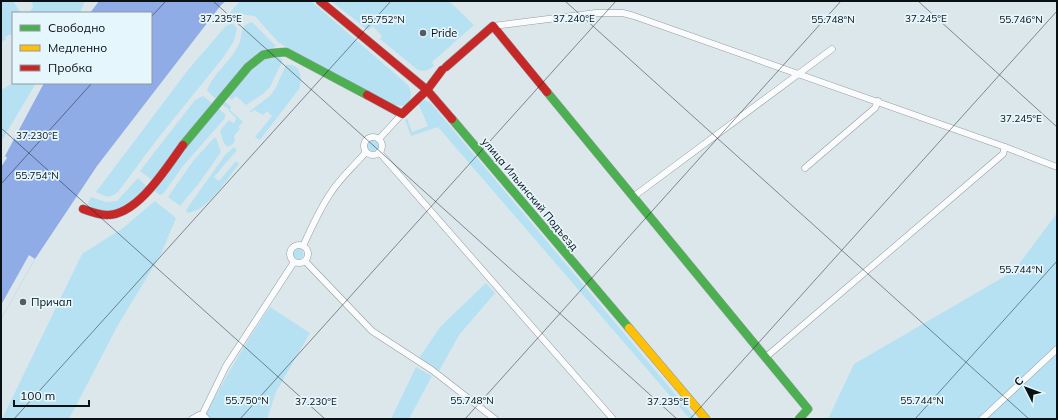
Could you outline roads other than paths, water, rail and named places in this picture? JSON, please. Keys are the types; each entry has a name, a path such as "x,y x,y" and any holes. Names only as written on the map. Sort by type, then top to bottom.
{"street":[{"name":"улица Ильинский Подъезд","path":"320,1 427,90 706,419"},
{"path":"379,139 427,90 444,68 493,26 596,13 622,13 650,21 878,101 1057,167"},
{"path":"493,26 808,409 799,419"},
{"path":"633,197 832,49"},
{"path":"83,209 95,215 111,216 136,204 217,103 244,72 259,58 274,52 286,52 402,114"},
{"path":"805,168 876,108 878,101"},
{"path":"373,137 379,139 382,144 379,152 371,155 366,152 364,147 367,138 373,137"},
{"path":"766,357 1003,154 1005,147"},
{"path":"303,246 321,208 330,194 342,178 366,152"},
{"path":"379,152 614,419"},
{"path":"294,262 290,255 291,249 296,245 306,248 308,254 305,261"},
{"path":"294,262 298,263 305,261"},
{"path":"305,261 372,332 432,370 495,419"},
{"path":"192,419 196,416 204,417 226,366 294,262"},
{"path":"982,419 1057,349"}],"water":[{"path":"99,1 226,1 221,5 97,166 35,259 1,319 1,167 7,158 5,156 43,84 152,84 152,12 91,12"}],"place":[{"name":"Pride","path":"423,33"},
{"name":"Причал","path":"23,302"}]}
